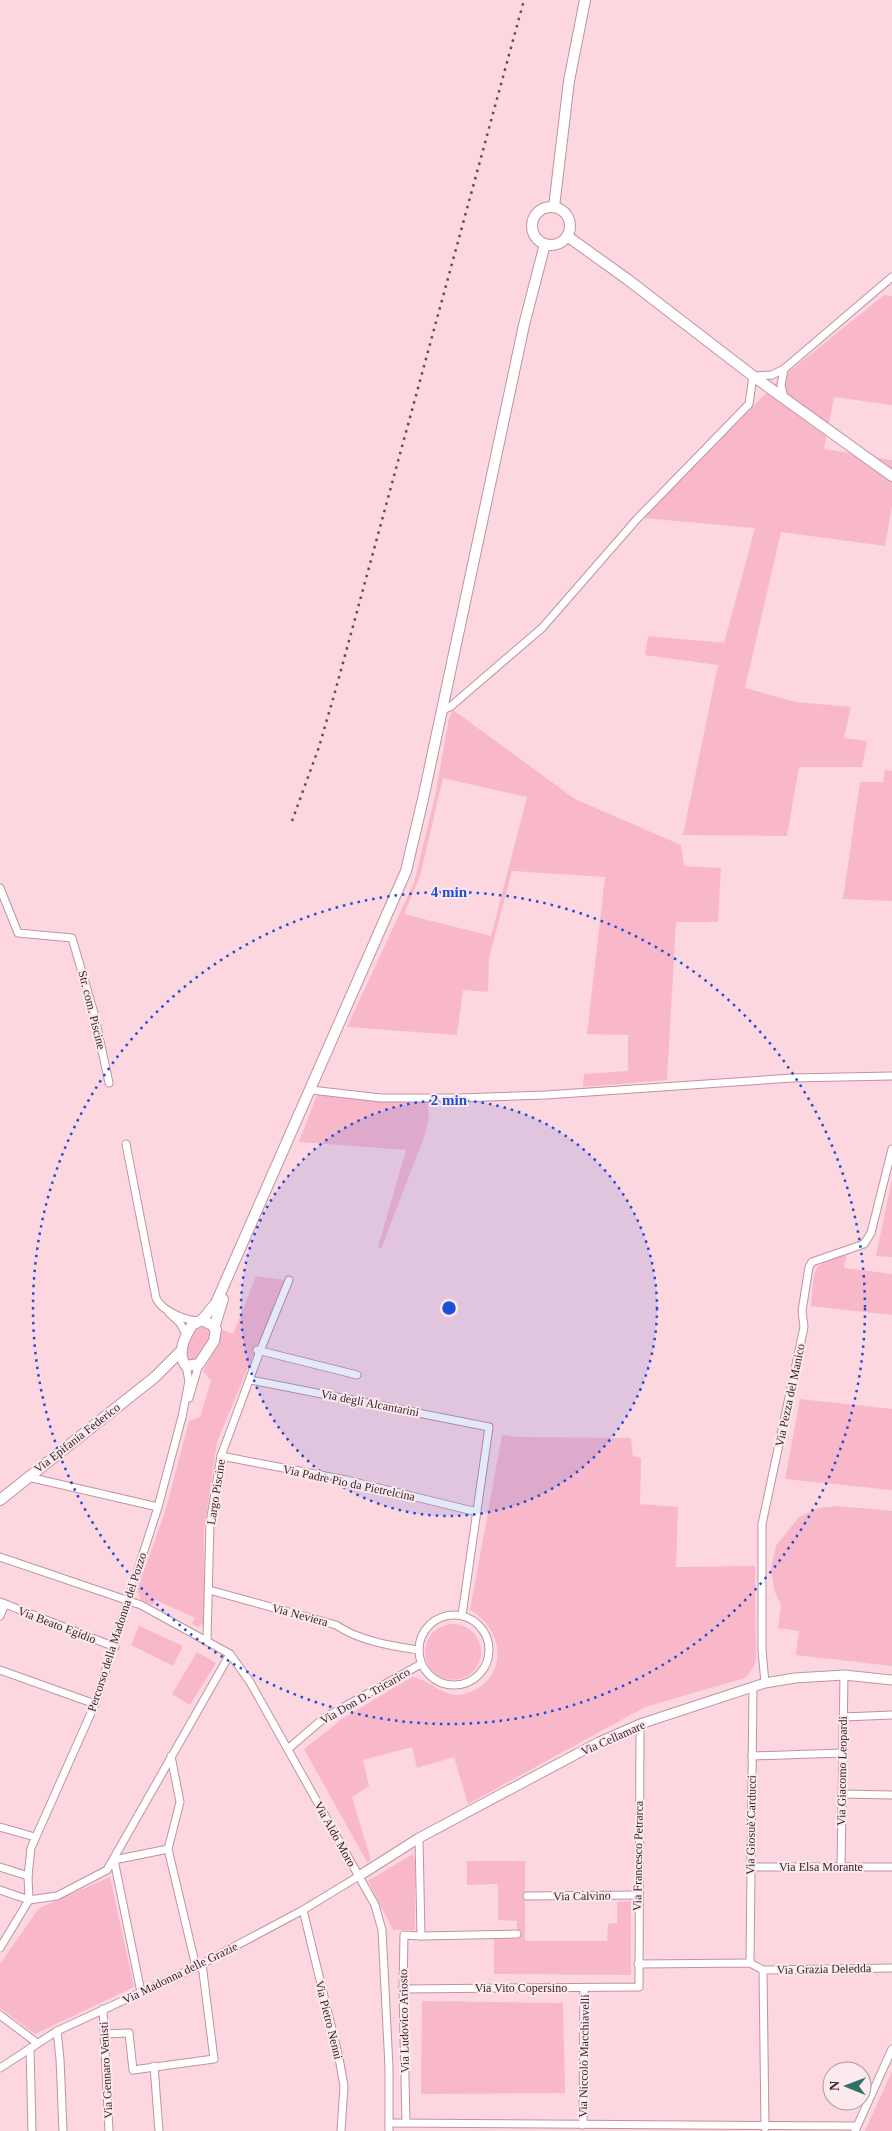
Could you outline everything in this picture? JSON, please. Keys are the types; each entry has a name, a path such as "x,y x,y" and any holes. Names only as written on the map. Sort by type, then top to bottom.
{"main road":[{"path":"554,207 569,81 585,0"},
{"path":"554,207 563,211 568,218 570,227 567,236 555,245 545,244 534,235 532,221 540,210 554,207"},
{"path":"567,236 627,279 753,376 892,476"},
{"path":"185,1365 181,1351 186,1336 192,1325 200,1320 216,1303 406,871 524,325 545,244"},
{"path":"199,1364 214,1341 216,1334 214,1328 237,1255"},
{"path":"200,1320 214,1328"},
{"name":"Via Epifania Federico","path":"0,1500 155,1377 181,1351"},
{"name":"Via Epifania Federico","path":"155,1377 172,1367 199,1364"}],"street":[{"path":"442,710 450,707 542,628 637,519 749,404 753,376 772,375 784,369 892,277"},
{"path":"784,369 781,385 784,398"},
{"name":"Str. com. Piscine","path":"0,888 15,931 18,933 72,938 94,1013 109,1083"},
{"path":"310,1090 381,1098 459,1098 546,1095 792,1078 892,1076"},
{"path":"126,1144 156,1298 159,1304 180,1323 186,1336"},
{"name":"Via Pezza del Manico","path":"765,1683 762,1650 762,1524 804,1327 802,1311 809,1267 812,1262 864,1244 871,1233 892,1149"},
{"name":"Largo Piscine","path":"207,1640 210,1523 222,1456 250,1380 258,1350 289,1280"},
{"path":"168,1311 187,1320 200,1320"},
{"path":"258,1350 357,1375"},
{"path":"182,1417 199,1364"},
{"path":"182,1417 189,1381 185,1365"},
{"name":"Via degli Alcantarini","path":"250,1380 489,1427 477,1512"},
{"name":"Percorso della Madonna del Pozzo","path":"29,1900 28,1876 31,1848 95,1704 158,1507 182,1417"},
{"name":"Via Padre Pio da Pietrelcina","path":"222,1456 346,1480 477,1512"},
{"path":"28,1477 158,1507"},
{"path":"462,1615 477,1512"},
{"name":"Via Aldo Moro","path":"0,1557 130,1599 230,1654 250,1682 375,1905 382,1930 389,2067 389,2127"},
{"name":"Via Neviera","path":"209,1590 336,1625 346,1633 394,1646 418,1650"},
{"path":"0,1616 2,1603"},
{"name":"Via Beato Egidio","path":"2,1603 115,1646"},
{"path":"462,1615 473,1620 482,1628 488,1638 487,1662 481,1672 472,1680 461,1685 449,1685 433,1678 421,1664 418,1650 420,1639 432,1622 441,1616 462,1615"},
{"path":"0,1890 29,1900 58,1896 107,1870 170,1756 230,1654"},
{"name":"Via Don D. Tricarico","path":"288,1749 324,1718 421,1664"},
{"path":"0,1670 95,1704"},
{"name":"Via Cellamare","path":"359,1876 419,1838 599,1742 640,1724 765,1683 794,1678 844,1676 892,1680"},
{"name":"Via Giacomo Leopardi","path":"841,1867 844,1676"},
{"name":"Via Giosuè Carducci","path":"750,1963 753,1686"},
{"path":"843,1717 892,1715"},
{"name":"Via Francesco Petrarca","path":"639,1987 640,1724"},
{"path":"752,1756 843,1753"},
{"path":"104,2034 129,2033 133,2070 214,2059 199,1966 168,1849 180,1802 170,1756"},
{"path":"842,1794 892,1795"},
{"path":"0,1827 35,1837"},
{"path":"419,1838 421,1936"},
{"path":"114,1860 168,1849"},
{"path":"114,1860 141,1992"},
{"path":"0,1867 28,1876"},
{"name":"Via Elsa Morante","path":"750,1867 892,1867"},
{"name":"Via Madonna delle Grazie","path":"0,2068 57,2031 199,1966 303,1910 359,1876"},
{"name":"Via Calvino","path":"527,1896 638,1895"},
{"path":"0,1948 29,1900"},
{"name":"Via Pietro Nenni","path":"303,1910 341,2068 344,2086 341,2131"},
{"path":"0,1930 9,1933"},
{"name":"Via Ludovico Ariosto","path":"406,2124 403,1989 404,1936 517,1934"},
{"name":"Via Grazia Deledda","path":"638,1964 750,1963 763,1970 892,1968"},
{"path":"763,1970 765,2128"},
{"name":"Via Vito Copersino","path":"403,1989 639,1987"},
{"name":"Via Niccolò Macchiavelli","path":"583,2125 584,1988"},
{"name":"Via Gennaro Venisti","path":"103,2009 109,2131"},
{"path":"0,2015 37,2043"},
{"path":"57,2031 63,2131"},
{"path":"30,2048 32,2131"},
{"path":"389,2127 406,2124 856,2129 892,2049"},
{"path":"154,2066 159,2131"}],"shaded area":[{"path":"884,295 892,296 892,405 834,397 824,449 892,460 892,506 885,546 781,532 745,688 796,702 851,707 844,738 867,741 862,767 799,767 787,836 683,835 718,665 645,655 648,636 724,643 755,528 643,518 780,379"},
{"path":"453,710 575,799 681,845 684,866 721,868 718,922 676,922 667,1080 583,1087 584,1074 628,1071 628,1035 587,1034 605,877 512,871 489,958 488,992 463,990 457,1035 347,1027 414,883 436,792 449,718","holes":["443,778 527,797 491,936 404,914 420,876"]},
{"path":"885,770 892,771 892,901 843,899 860,782 883,782"},
{"path":"318,1092 427,1100 429,1119 424,1137 381,1249 378,1247 406,1150 299,1142"},
{"path":"892,1179 892,1257 876,1256 890,1188"},
{"path":"847,1253 844,1268 892,1274 892,1315 811,1306 816,1270 825,1261"},
{"path":"256,1276 285,1280 217,1442 204,1531 204,1623 198,1627 192,1624 195,1618 156,1600 153,1605 141,1600 137,1590 165,1512 189,1421 200,1417 211,1381 203,1371 219,1343 220,1329 233,1334"},
{"path":"201,1324 210,1328 211,1337 196,1361 189,1361 184,1354 196,1326"},
{"path":"800,1399 892,1409 892,1490 785,1479"},
{"path":"502,1435 521,1437 631,1438 633,1456 641,1458 640,1504 678,1507 676,1567 755,1566 756,1660 752,1670 745,1678 645,1707 468,1804 454,1757 417,1768 412,1747 363,1760 369,1786 352,1797 371,1860 367,1862 304,1749 342,1719 412,1677 445,1692 460,1695 482,1686 491,1676 496,1665 498,1653 495,1640 490,1629 481,1618 470,1610"},
{"path":"838,1506 892,1511 892,1666 796,1655 799,1631 778,1628 781,1605 774,1590 771,1567 776,1546 799,1517 818,1508"},
{"path":"453,1624 468,1629 476,1637 481,1652 476,1667 468,1675 453,1680 438,1675 430,1667 425,1652 430,1637 438,1629"},
{"path":"139,1626 183,1646 173,1666 131,1645"},
{"path":"197,1652 216,1663 190,1705 172,1694"},
{"path":"413,1854 415,1860 415,1930 393,1930 368,1881"},
{"path":"467,1861 525,1861 525,1941 607,1941 608,1924 617,1923 617,1902 631,1901 631,1975 494,1974 494,1939 517,1939 517,1921 498,1920 498,1884 467,1885"},
{"path":"110,1877 134,1987 35,2034 0,2008 0,1964 39,1908"},
{"path":"422,2001 563,2003 565,2093 421,2094"},
{"path":"892,2071 892,2131 865,2131"}],"railway":[{"path":"292,821 319,747 335,692 524,0"}]}
